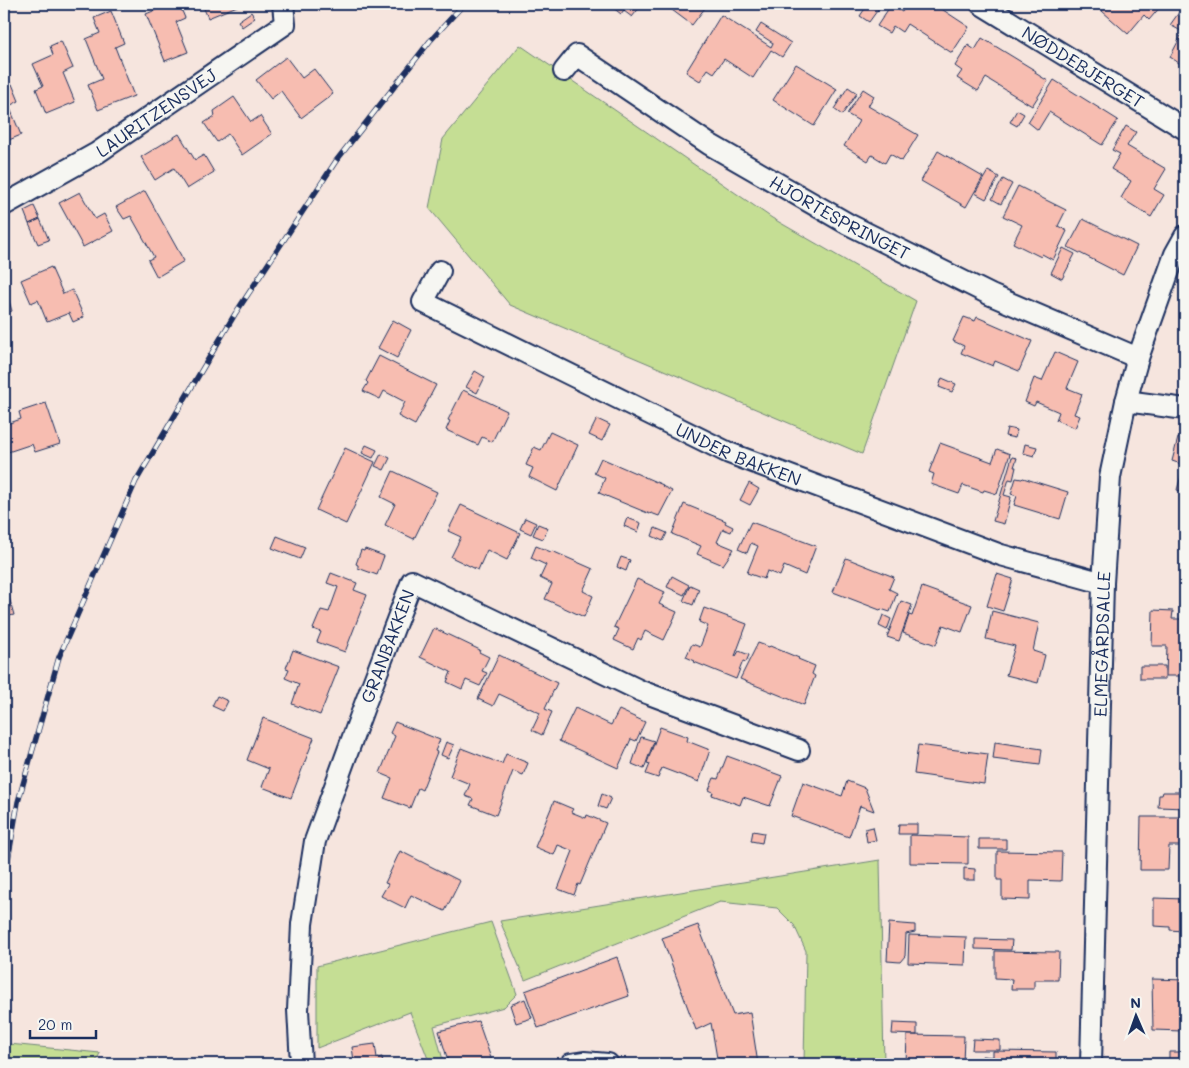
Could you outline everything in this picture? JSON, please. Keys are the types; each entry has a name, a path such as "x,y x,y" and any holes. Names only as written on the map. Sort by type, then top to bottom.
{"street":[{"name":"LAURITZENSVEJ","path":"4,205 97,153 285,24 283,4"},
{"name":"NØDDEBJERGET","path":"981,4 1185,129"},
{"name":"HJORTESPRINGET","path":"564,71 576,55 709,144 848,224 991,296 1138,358"},
{"name":"ELMEGÅRDSALLE","path":"1091,1064 1103,583 1110,477 1126,401 1138,358 1175,254 1185,236"},
{"name":"UNDER BAKKEN","path":"440,271 423,302 729,452 1001,555 1103,583"},
{"path":"1126,401 1185,408"},
{"name":"GRANBAKKEN","path":"301,1064 298,1010 302,924 315,840 364,704 412,582 641,690 799,750"},
{"path":"571,1064 584,1062 608,1064"}],"green space":[{"path":"520,45 772,218 916,301 862,454 510,305 429,208 443,139"},
{"path":"880,860 884,1064 804,1064 806,951 794,925 777,908 720,902 525,980 500,921"},
{"path":"491,922 517,994 504,1007 434,1026 444,1064 430,1064 410,1012 317,1048 317,966"},
{"path":"9,1044 100,1053 95,1064 9,1064"}],"building":[{"path":"170,4 179,4 185,18 176,22 188,52 165,61 146,14"},
{"path":"202,4 242,4 208,18"},
{"path":"332,4 368,4 367,10"},
{"path":"614,4 628,4 621,14 612,7"},
{"path":"629,4 636,4 640,7 632,17 624,11"},
{"path":"664,4 708,4 692,25"},
{"path":"868,4 882,4 869,22 860,16"},
{"path":"908,4 934,4 969,27 952,53 907,24 902,32 893,26 889,33 877,26 891,5 902,12"},
{"path":"1109,4 1159,4 1161,6 1149,20 1144,15 1128,34 1102,11"},
{"path":"1185,4 1185,30 1183,32 1170,25"},
{"path":"111,11 124,43 115,47 134,96 98,110 88,85 102,79 86,39 100,33 94,18"},
{"path":"251,12 255,18 242,27 238,21"},
{"path":"721,15 771,47 773,43 756,32 761,24 791,43 782,57 771,50 753,78 724,59 714,73 708,69 700,81 686,72"},
{"path":"1183,32 1185,33 1185,67 1170,57"},
{"path":"982,38 1036,71 1035,73 1048,81 1032,106 986,78 978,91 957,78 962,71 955,66 968,45 975,50"},
{"path":"61,41 73,68 63,73 75,102 46,114 36,89 43,86 33,64 53,55 50,46"},
{"path":"286,57 302,78 314,69 333,94 301,118 281,91 271,99 256,80"},
{"path":"796,64 837,89 814,126 773,100"},
{"path":"1054,80 1118,120 1102,145 1049,112 1038,130 1028,122"},
{"path":"12,84 19,101 9,106 21,135 4,142 4,87"},
{"path":"848,87 857,93 842,115 834,109"},
{"path":"863,89 874,96 868,106 918,135 902,161 890,154 885,163 872,155 868,161 844,146 859,121 847,114"},
{"path":"234,97 251,122 260,116 272,134 242,155 228,134 217,142 204,123 215,116 214,111"},
{"path":"1017,110 1024,114 1017,126 1010,122"},
{"path":"1126,126 1136,132 1127,146 1166,169 1154,189 1164,195 1151,217 1121,198 1131,181 1111,169 1120,154 1112,150"},
{"path":"179,134 195,160 204,155 214,172 187,189 174,168 155,180 141,157"},
{"path":"938,151 983,177 966,207 921,181"},
{"path":"988,171 999,177 986,199 975,193"},
{"path":"1003,179 1012,184 1001,204 992,199"},
{"path":"1018,186 1066,210 1058,226 1067,231 1053,260 1042,254 1041,257 1013,243 1022,225 1003,216"},
{"path":"145,191 184,261 157,277 148,260 154,257 131,216 124,219 116,207"},
{"path":"80,192 95,219 104,214 113,231 83,247 59,203"},
{"path":"34,206 40,219 29,224 24,211"},
{"path":"40,219 49,240 38,244 29,224"},
{"path":"1083,219 1137,246 1123,275 1068,247"},
{"path":"1063,248 1075,254 1062,279 1051,273"},
{"path":"51,267 63,294 72,290 84,317 73,322 69,313 47,322 38,300 31,303 21,280"},
{"path":"4,284 12,311 4,314"},
{"path":"964,317 975,321 977,317 1032,341 1019,371 995,361 993,366 961,353 964,346 953,341"},
{"path":"393,320 411,330 397,358 378,348"},
{"path":"1055,352 1078,362 1067,388 1082,394 1074,414 1080,416 1075,428 1056,420 1059,412 1036,402 1034,406 1025,402 1034,378 1042,381"},
{"path":"379,356 436,385 415,425 398,416 405,402 384,391 380,399 363,391"},
{"path":"475,371 485,377 477,393 466,387"},
{"path":"942,378 956,384 952,392 939,387"},
{"path":"463,390 507,411 492,442 482,437 478,445 446,430 450,421 448,420"},
{"path":"46,403 60,444 35,452 32,444 8,452 4,440 4,425 21,419 19,412"},
{"path":"597,419 610,425 602,441 589,435"},
{"path":"1007,428 1017,430 1015,438 1005,436"},
{"path":"550,432 578,445 557,491 529,477 533,468 526,465 534,447 541,450"},
{"path":"1178,438 1185,440 1185,504 1181,503 1184,492 1177,490 1184,465 1172,461"},
{"path":"940,443 992,462 997,449 1010,454 997,494 984,490 983,492 963,485 959,494 931,484 934,474 929,472"},
{"path":"1025,444 1037,447 1034,456 1023,453"},
{"path":"366,445 377,450 373,458 362,453"},
{"path":"345,448 375,462 346,524 316,510"},
{"path":"381,454 390,458 384,470 375,466"},
{"path":"1012,457 1017,458 1014,467 1016,467 1013,480 1009,479 1004,495 1011,497 1004,524 993,521"},
{"path":"601,458 663,485 672,491 659,516 599,493 605,478 594,473"},
{"path":"393,471 437,492 414,539 385,525 395,504 381,497"},
{"path":"1016,478 1023,478 1068,492 1060,519 1014,505 1017,496 1011,494"},
{"path":"749,483 759,489 750,505 740,500"},
{"path":"684,504 726,521 725,523 733,527 731,532 723,529 717,542 734,549 723,565 697,554 701,546 672,534"},
{"path":"461,505 520,533 507,560 487,550 478,570 451,557 461,537 448,531"},
{"path":"525,518 536,523 531,534 520,529"},
{"path":"627,518 641,523 638,532 624,526"},
{"path":"751,522 816,546 805,575 784,566 780,576 767,571 764,579 747,573 758,546 751,543 747,553 738,549"},
{"path":"538,524 548,528 543,539 533,535"},
{"path":"655,528 667,533 663,541 652,536"},
{"path":"277,536 305,547 300,559 272,548"},
{"path":"536,546 593,569 583,591 593,596 584,617 545,599 552,584 540,578 546,565 531,558"},
{"path":"365,549 384,556 377,575 358,568 356,564 361,550 364,551"},
{"path":"621,557 630,560 626,571 617,567"},
{"path":"846,558 894,577 889,589 897,593 890,612 833,592"},
{"path":"331,573 357,583 354,590 367,595 345,652 317,642 321,632 313,629 321,610 329,612 338,587 327,583"},
{"path":"997,574 1013,579 1003,611 987,606"},
{"path":"672,576 689,585 684,595 667,587"},
{"path":"637,579 665,592 659,604 677,612 664,640 645,631 641,640 638,638 633,649 614,640 619,629 614,627"},
{"path":"690,585 699,589 693,605 683,601"},
{"path":"6,586 14,615 4,617 4,587"},
{"path":"922,587 972,605 962,632 943,625 936,645 903,633 909,615 912,616"},
{"path":"901,601 912,605 899,641 887,637"},
{"path":"704,608 747,624 735,656 739,651 749,655 746,662 743,661 736,679 686,657 692,644 700,647 708,626 699,622"},
{"path":"1153,610 1173,611 1172,619 1185,619 1185,676 1166,676 1167,646 1152,646"},
{"path":"992,611 1039,623 1033,651 1045,655 1038,683 1006,675 1015,646 986,639"},
{"path":"883,615 891,619 887,630 879,626"},
{"path":"434,628 480,650 479,652 489,657 482,671 487,673 480,686 466,680 462,689 447,682 451,672 420,657"},
{"path":"758,643 770,646 815,666 812,674 815,676 804,705 740,679"},
{"path":"293,650 339,667 320,715 292,704 299,684 285,678 289,669 286,668"},
{"path":"499,655 557,683 545,709 552,712 542,735 532,730 540,713 499,694 493,706 478,699"},
{"path":"1140,666 1165,666 1165,679 1140,679"},
{"path":"217,696 228,701 223,711 212,706"},
{"path":"575,708 611,725 619,710 645,722 636,741 631,739 618,768 559,741"},
{"path":"263,718 314,738 291,798 262,787 269,769 247,760"},
{"path":"395,722 440,740 422,790 418,788 410,808 384,798 392,778 380,773 395,736 390,733"},
{"path":"660,727 688,737 687,741 710,750 699,782 662,768 658,778 646,774 650,764 647,763"},
{"path":"641,737 654,741 644,769 632,764"},
{"path":"446,742 454,745 448,758 441,755"},
{"path":"995,742 1042,749 1040,765 993,759"},
{"path":"918,745 988,754 984,784 914,774"},
{"path":"461,748 502,764 506,754 528,763 523,775 513,771 496,815 470,805 473,799 465,796 470,784 450,776"},
{"path":"727,756 782,776 770,806 743,797 740,805 712,795 713,792 709,790 714,778 718,779"},
{"path":"847,781 865,788 874,811 860,806 849,837 791,816 803,782 842,796"},
{"path":"1163,792 1181,792 1181,795 1185,796 1185,808 1158,807 1159,795 1162,795"},
{"path":"602,794 611,798 606,809 598,806"},
{"path":"554,801 573,809 571,812 586,818 587,815 606,823 574,895 558,889 573,851 558,845 554,855 535,847"},
{"path":"1141,817 1185,817 1185,846 1169,846 1168,870 1140,870"},
{"path":"899,824 917,824 917,834 898,834"},
{"path":"873,827 876,840 867,842 865,829"},
{"path":"753,831 764,833 762,843 751,841"},
{"path":"910,835 968,837 968,864 910,863"},
{"path":"979,839 1006,839 1006,849 979,849"},
{"path":"400,851 460,881 445,911 411,895 405,908 381,896 388,884 385,883"},
{"path":"997,851 1062,852 1061,881 1030,880 1030,900 1002,899 1002,880 997,880"},
{"path":"964,868 975,869 975,880 964,880"},
{"path":"1154,898 1185,899 1185,928 1182,931 1170,930 1170,927 1154,926"},
{"path":"889,923 915,925 915,932 906,934 905,956 900,962 887,961"},
{"path":"698,925 733,1015 750,1012 758,1064 718,1064 711,1023 696,1030 662,938"},
{"path":"909,935 966,937 965,965 908,963"},
{"path":"975,939 1012,940 1011,950 975,949"},
{"path":"995,951 1059,952 1058,980 1034,980 1034,989 1011,989 1012,979 995,978"},
{"path":"617,957 629,996 538,1028 525,991"},
{"path":"1152,979 1185,980 1185,1010 1182,1010 1182,1031 1153,1030"},
{"path":"525,999 532,1018 516,1023 510,1005"},
{"path":"478,1021 493,1064 449,1064 439,1031"},
{"path":"893,1023 917,1024 917,1035 892,1034"},
{"path":"907,1035 964,1036 963,1064 906,1064"},
{"path":"973,1039 1000,1040 1000,1050 972,1050"},
{"path":"375,1044 377,1058 382,1057 383,1064 349,1064 349,1062 354,1061 352,1047"},
{"path":"993,1051 1056,1052 1056,1064 982,1064 982,1056 993,1057"},
{"path":"1169,1052 1185,1052 1185,1064 1149,1064 1149,1061 1169,1062"}],"railway":[{"path":"4,883 18,802 59,657 136,481 235,314 336,161 430,41 464,4"}]}
